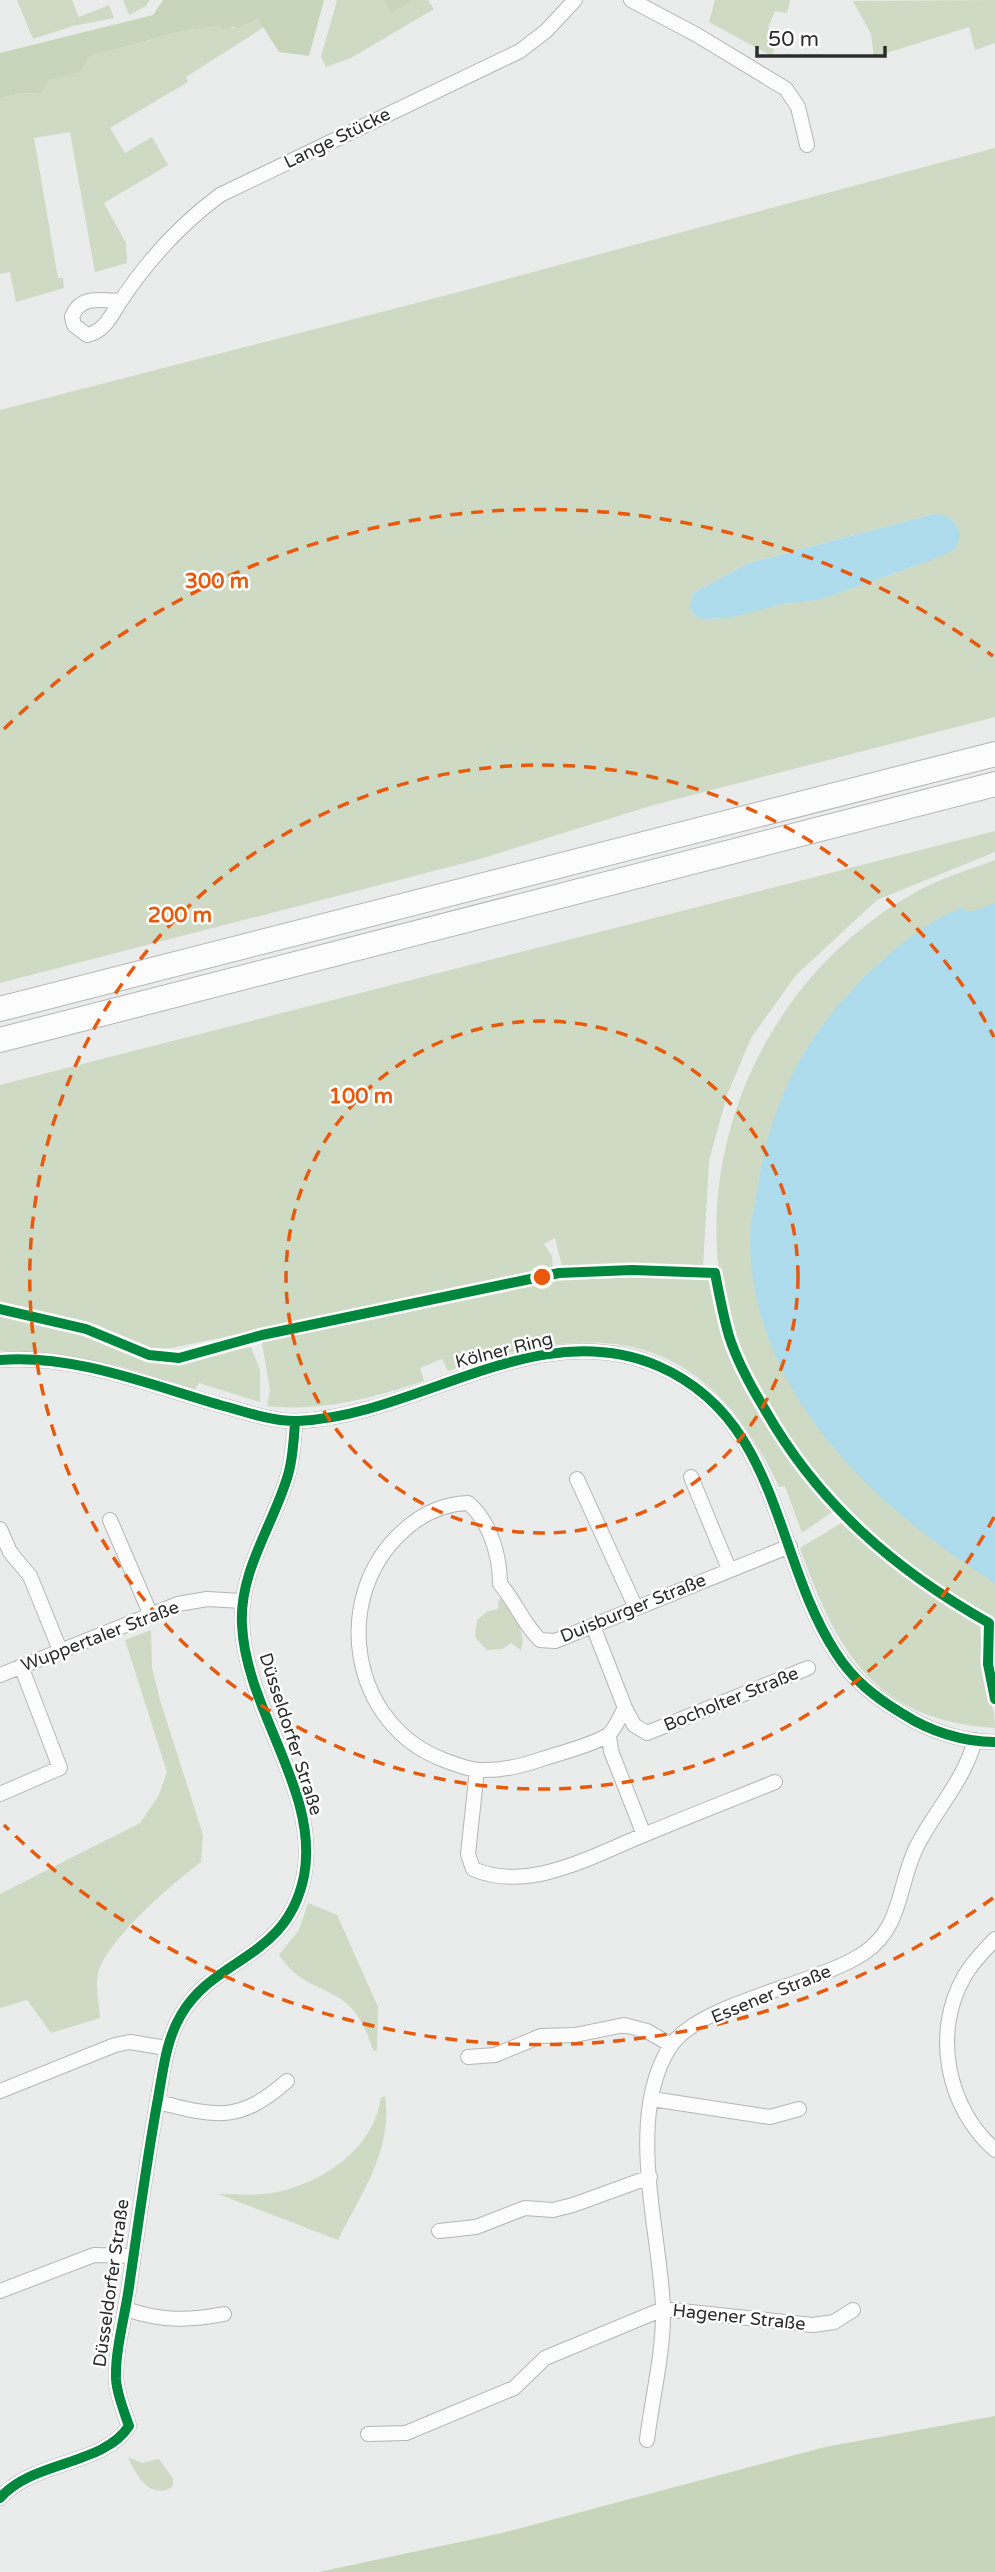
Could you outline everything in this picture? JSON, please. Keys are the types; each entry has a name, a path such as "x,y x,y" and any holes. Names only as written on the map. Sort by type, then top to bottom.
{"highway":[{"path":"0,1009 995,754"},
{"path":"0,1040 995,784"}],"street":[{"name":"Lange Stücke","path":"120,302 166,243 194,214 220,195 520,51 546,31 575,0"},
{"path":"631,0 697,34 786,89 798,107 807,145"},
{"name":"Kölner Ring","path":"0,1360 60,1364 109,1372 261,1416 295,1421 384,1404 525,1358 569,1351 620,1354 659,1367 687,1383 727,1418 754,1456 790,1546 808,1603 836,1655 851,1674 877,1698 914,1721 951,1736 995,1742"},
{"name":"Düsseldorfer Straße","path":"0,2498 10,2486 28,2476 111,2445 129,2426 116,2378 166,2048 181,2015 196,1993 254,1954 279,1929 296,1902 303,1877 307,1847 300,1809 251,1681 242,1625 242,1601 249,1574 288,1476 295,1421"},
{"path":"691,1477 729,1569"},
{"path":"577,1479 635,1606"},
{"name":"Duisburger Straße","path":"477,1770 425,1752 391,1723 367,1682 359,1651 359,1613 368,1577 392,1541 420,1517 447,1503 468,1503 480,1513 500,1563 500,1584 514,1600 527,1628 540,1640 555,1641 635,1606 790,1546"},
{"path":"110,1520 150,1613"},
{"path":"0,1529 10,1552 30,1576 61,1650"},
{"name":"Wuppertaler Straße","path":"0,1675 150,1613 207,1599 242,1601"},
{"path":"593,1626 625,1708 609,1734 611,1751 644,1835"},
{"path":"0,1794 60,1768 21,1666"},
{"name":"Bocholter Straße","path":"625,1708 634,1725 647,1733 808,1668"},
{"path":"609,1734 514,1768 477,1770 468,1854 473,1869 491,1877 549,1872 775,1782"},
{"name":"Essener Straße","path":"671,2045 721,2011 835,1969 866,1952 897,1913 915,1850 932,1816 968,1766 975,1740"},
{"path":"995,1939 976,1960 957,1992 947,2028 947,2050 957,2097 972,2124 995,2150"},
{"path":"468,2057 495,2055 541,2036 575,2035 624,2025 647,2031 671,2045 658,2071 648,2136 663,2309 647,2440"},
{"path":"0,2091 115,2045 130,2042 166,2048"},
{"path":"158,2102 212,2114 239,2112 263,2102 287,2081"},
{"path":"652,2099 770,2117 799,2109"},
{"path":"439,2231 476,2227 525,2208 553,2210 573,2205 650,2177"},
{"path":"0,2291 94,2255 133,2256"},
{"path":"126,2309 152,2318 170,2320 224,2314"},
{"path":"368,2434 406,2433 514,2388 545,2358 663,2309"},
{"name":"Hagener Straße","path":"663,2309 813,2325 834,2322 853,2310"}],"green space":[{"path":"17,0 72,0 79,17 109,5 114,18 73,26 33,39"},
{"path":"123,0 150,0 146,6 129,15"},
{"path":"163,0 324,0 309,56 279,52 258,19 238,29 233,27 223,30 220,26 187,30 90,56 80,72 49,80 40,94 22,93 0,98 0,53 153,15"},
{"path":"337,0 383,0 392,13 413,0 428,0 434,9 351,58 326,67 321,57"},
{"path":"383,0 413,0 392,13"},
{"path":"715,0 790,0 787,13 775,11 768,28 779,33 772,56 709,22"},
{"path":"995,0 995,43 975,50 969,27 874,57 871,34 853,1"},
{"path":"259,19 264,27 186,77 188,82 110,128 125,153 152,137 168,165 104,203 126,243 127,263 95,272 70,132 34,138 58,278 63,278 64,288 16,302 10,272 0,274 0,98 22,93 39,94 49,80 80,71 90,56 187,30 220,26 238,29"},
{"path":"995,148 995,717 650,806 480,859 0,983 0,410 455,293","holes":["934,514 929,561 819,600 783,604 728,618 702,619 693,593 749,563"]},
{"path":"995,831 995,852 877,900 796,975 751,1038 727,1095 709,1161 703,1268 563,1270 555,1238 544,1244 552,1256 553,1270 171,1348 154,1349 68,1319 0,1305 0,1085"},
{"path":"995,860 995,1621 943,1593 894,1557 850,1517 798,1453 770,1412 737,1346 723,1299 717,1239 720,1179 733,1120 754,1065 784,1013 821,966 865,926 916,892"},
{"path":"651,1274 710,1277 728,1344 745,1385 779,1442 832,1512 802,1533 785,1486 779,1487 750,1434 718,1395 682,1367 643,1350 600,1343 554,1345 503,1354 448,1371 442,1359 420,1368 424,1381 385,1393 327,1405 267,1406 270,1390 262,1343 269,1339 535,1281 561,1277"},
{"path":"0,1313 93,1335 150,1358 178,1360 251,1347 260,1370 260,1402 199,1383 195,1389 120,1366 58,1354 0,1351"},
{"path":"843,1522 923,1589 980,1625 984,1681 994,1713 995,1728 953,1722 919,1711 890,1695 866,1674 846,1649 829,1619 800,1548"},
{"path":"499,1598 518,1621 522,1637 521,1650 511,1643 502,1649 487,1650 475,1637 477,1620 488,1611 498,1609"},
{"path":"151,1630 152,1668 160,1700 203,1835 201,1862 142,1913 113,1945 103,1961 97,1979 100,2018 51,2033 27,2000 0,2008 0,1894 140,1823 159,1795 167,1772 125,1640"},
{"path":"308,1903 337,1915 378,2007 377,2050 373,2051 364,2027 343,2000 305,1980 279,1955 299,1930"},
{"path":"385,2096 386,2116 380,2153 338,2240 218,2194 278,2192 296,2187 330,2171 358,2147 376,2116 381,2098"},
{"path":"995,2416 995,2572 319,2572 502,2533 825,2447"},
{"path":"128,2457 142,2463 159,2459 173,2479 173,2486 158,2491 151,2488 140,2478"}],"water":[{"path":"934,514 953,520 960,539 954,550 929,561 819,600 783,604 729,618 702,619 694,615 690,607 693,593 749,563"},
{"path":"995,903 995,1583 907,1520 866,1483 829,1442 798,1399 774,1351 757,1300 750,1239 760,1174 773,1121 795,1070 817,1033 873,969 917,933 939,918 961,908 971,912"}],"cycle path":[{"path":"0,1309 86,1329 149,1355 179,1358 262,1335 559,1273 632,1270 715,1273 729,1336 740,1364 785,1443 809,1475 861,1532 891,1557 922,1581 989,1623 988,1664 995,1699"},
{"path":"0,1360 28,1359 84,1366 258,1416 298,1421 343,1415 522,1359 567,1352 612,1353 658,1366 698,1390 729,1420 752,1455 770,1493 815,1615 850,1672 884,1702 924,1726 959,1738 995,1742"},
{"path":"0,2498 30,2476 103,2449 129,2426 117,2385 117,2356 153,2127 171,2036 181,2015 195,1996 212,1980 267,1941 282,1925 295,1904 304,1876 306,1845 302,1813 256,1689 246,1657 242,1625 251,1567 290,1469 295,1421"}]}
